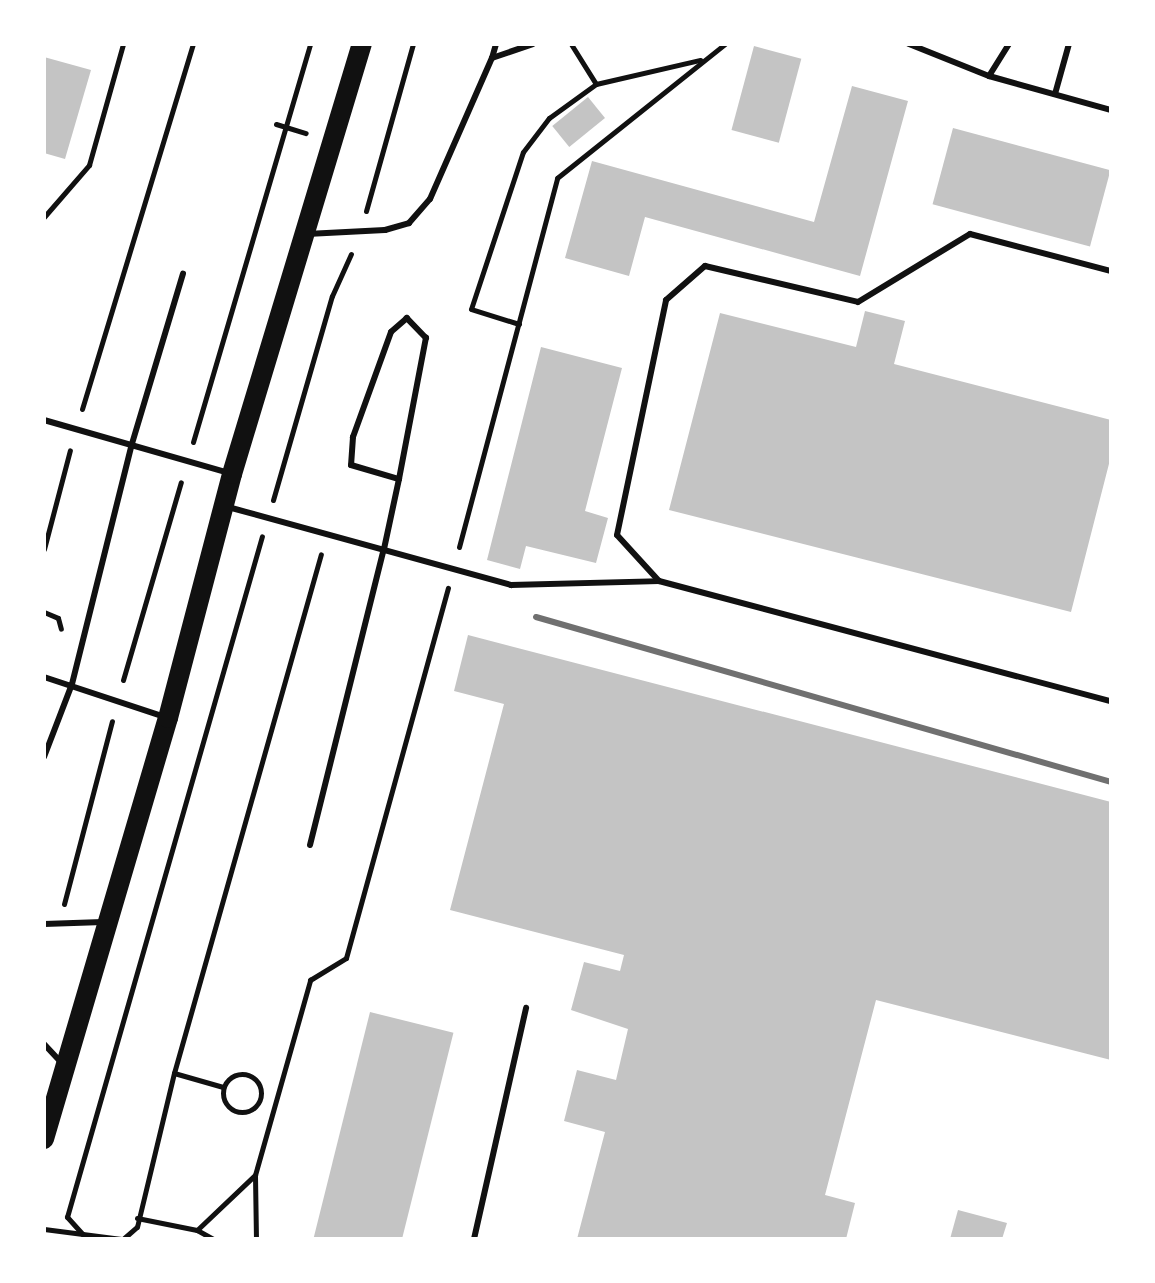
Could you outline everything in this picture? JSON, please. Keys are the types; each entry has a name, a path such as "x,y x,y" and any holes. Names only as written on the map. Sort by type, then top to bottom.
{"main road":[{"path":"44,1139 168,718 232,474 362,44"}],"lane":[{"path":"304,234 409,223 430,199 496,44"},
{"path":"492,58 533,44"},
{"path":"909,44 989,76 1111,110"},
{"path":"989,76 1009,44"},
{"path":"1055,94 1069,44"},
{"path":"659,581 617,535 666,300 705,266 858,302 970,234 1111,271"},
{"path":"44,757 72,684 131,447 183,274"},
{"path":"310,845 384,549 399,479 426,338 407,318 391,332 353,437 351,465 399,479"},
{"path":"44,420 232,474"},
{"path":"225,507 268,515 511,585 659,581 1111,701"},
{"path":"44,677 168,718"},
{"path":"44,924 107,922"},
{"path":"474,1239 526,1008"},
{"path":"44,1044 64,1065"}],"path":[{"path":"44,217 89,165 123,44"},
{"path":"44,549 76,430 193,44"},
{"path":"88,1238 67,1217 332,296 362,229 413,44"},
{"path":"571,44 596,84"},
{"path":"256,1239 255,1175 274,1103 310,980 346,958 557,178 725,44"},
{"path":"519,324 471,309 523,152 549,118 596,84 705,59"},
{"path":"44,1229 88,1238 122,1239 137,1227 174,1073 327,533"},
{"path":"174,1073 223,1087"},
{"path":"235,1074 247,1074 257,1081 260,1099 252,1110 239,1113 227,1106 223,1087 235,1074"},
{"path":"260,1099 274,1103"},
{"path":"197,1230 255,1175"},
{"path":"137,1218 197,1230 213,1239"}],"building":[{"path":"754,46 801,59 779,143 731,130"},
{"path":"44,57 91,70 65,159 44,153"},
{"path":"852,86 908,101 860,276 645,217 629,276 565,258 592,161 814,222"},
{"path":"588,97 605,118 569,147 552,126"},
{"path":"953,128 1110,170 1090,246 933,204"},
{"path":"865,311 905,321 894,364 1111,420 1111,456 1071,612 669,510 720,313 856,347"},
{"path":"541,347 622,368 585,511 608,518 596,563 526,546 520,569 487,560"},
{"path":"468,635 1111,802 1111,1060 876,1000 825,1195 855,1203 846,1239 577,1239 605,1132 564,1121 577,1070 616,1080 628,1029 571,1010 584,962 620,971 624,955 450,910 504,704 454,691"},
{"path":"370,1012 453,1033 402,1239 313,1239"},
{"path":"958,1210 1007,1223 1002,1239 950,1239"}],"railway":[{"path":"536,617 1111,782"}]}
